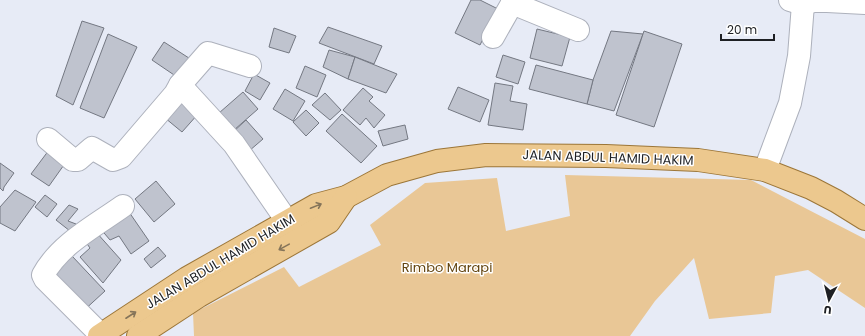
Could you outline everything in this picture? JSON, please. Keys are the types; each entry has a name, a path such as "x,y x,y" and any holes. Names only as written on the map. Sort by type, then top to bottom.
{"main road":[{"name":"JALAN ABDUL HAMID HAKIM","path":"100,335 187,278 316,205 346,197 387,175 437,161 486,155 629,157 698,160 765,170 811,188 865,219"},
{"name":"JALAN ABDUL HAMID HAKIM","path":"138,336 199,296 329,222 346,197"}],"street":[{"path":"493,37 513,1 578,30"},
{"path":"765,170 790,103 799,56 796,2 827,1 865,3"},
{"path":"48,139 74,160 78,160 92,148 113,160 118,159 175,94 180,85 208,53 250,66"},
{"path":"180,85 234,144 287,221"},
{"path":"100,335 45,279 44,275 46,270 66,247 123,206"}],"green space":[{"name":"Rimbo Marapi","path":"565,175 751,180 865,239 865,308 808,270 775,276 771,313 709,319 694,258 655,301 630,336 194,336 193,313 284,267 299,287 381,245 370,225 425,183 497,178 506,231 570,216"}],"building":[{"path":"471,0 480,0 498,9 480,45 455,33"},
{"path":"82,21 104,28 73,105 56,96"},
{"path":"328,27 382,46 374,64 319,43"},
{"path":"274,28 296,36 289,53 269,47"},
{"path":"537,29 570,37 562,66 530,58"},
{"path":"611,31 643,34 614,111 587,104 593,80"},
{"path":"644,31 682,44 654,127 616,115"},
{"path":"108,34 137,47 104,118 80,108"},
{"path":"164,42 192,60 180,79 152,60"},
{"path":"329,50 355,57 348,79 323,67"},
{"path":"503,55 525,62 518,84 496,77"},
{"path":"355,57 397,74 386,93 348,79"},
{"path":"536,65 593,80 587,104 529,89"},
{"path":"305,66 326,75 317,97 296,88"},
{"path":"254,74 270,83 260,100 245,91"},
{"path":"495,83 513,86 510,101 527,104 523,130 488,125"},
{"path":"458,87 489,100 480,122 448,109"},
{"path":"363,88 373,97 369,101 385,115 374,128 366,118 360,125 343,110"},
{"path":"285,89 305,101 293,121 273,109"},
{"path":"243,92 258,109 234,130 219,113"},
{"path":"325,93 341,110 330,120 312,105"},
{"path":"175,94 198,114 182,132 159,113"},
{"path":"306,110 319,123 306,136 293,122"},
{"path":"342,114 377,146 361,163 326,131"},
{"path":"246,120 263,139 249,151 232,133"},
{"path":"405,125 408,139 383,146 378,131"},
{"path":"49,150 66,162 49,186 31,174"},
{"path":"0,163 14,173 4,187 3,191 0,188"},
{"path":"156,181 175,204 154,222 135,199"},
{"path":"15,190 36,202 15,231 0,223 0,207"},
{"path":"45,195 57,204 47,217 35,207"},
{"path":"69,205 78,209 68,221 76,224 70,231 56,220"},
{"path":"129,212 149,241 131,254 119,236 110,240 99,227"},
{"path":"96,232 121,260 103,283 80,257 90,248 85,241"},
{"path":"158,247 166,256 151,268 144,259"},
{"path":"72,256 105,291 81,313 49,278"}]}
